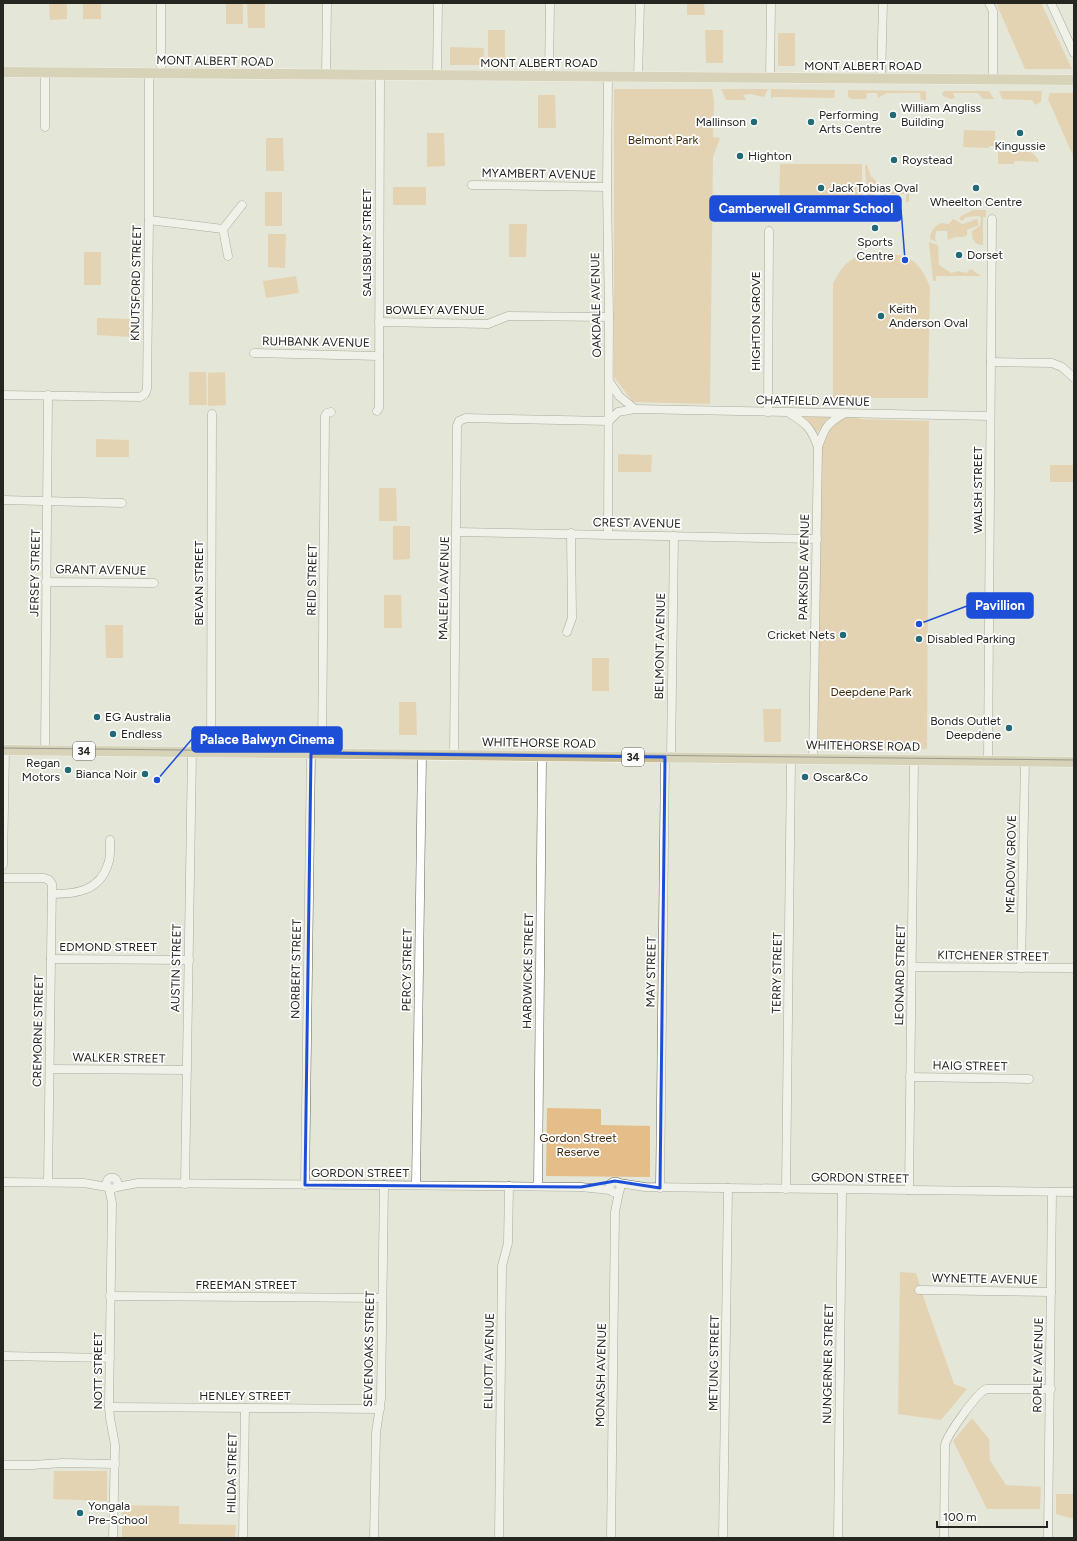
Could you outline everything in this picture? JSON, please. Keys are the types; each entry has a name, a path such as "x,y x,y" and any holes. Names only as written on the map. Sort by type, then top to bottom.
{"main road":[{"name":"MONT ALBERT ROAD","path":"3,72 326,76 1074,80"},
{"name":"WHITEHORSE ROAD","path":"4,750 1074,762"}],"street":[{"path":"161,3 161,74"},
{"path":"326,76 327,3"},
{"path":"437,76 438,3"},
{"path":"549,76 550,3"},
{"path":"638,77 640,3"},
{"path":"770,78 772,3"},
{"path":"881,79 883,3"},
{"path":"989,3 993,11 993,80"},
{"path":"1051,3 1074,53"},
{"path":"45,73 45,127"},
{"name":"KNUTSFORD STREET","path":"48,395 140,397 145,394 147,389 149,74"},
{"name":"SALISBURY STREET","path":"377,411 379,408 380,76"},
{"name":"OAKDALE AVENUE","path":"608,77 608,534"},
{"name":"MYAMBERT AVENUE","path":"472,185 607,187"},
{"path":"228,256 223,228 242,205"},
{"name":"WALSH STREET","path":"988,761 992,219"},
{"path":"149,220 223,228"},
{"name":"HIGHTON GROVE","path":"768,412 769,231"},
{"name":"BOWLEY AVENUE","path":"379,322 488,324 508,316 609,317"},
{"name":"RUHBANK AVENUE","path":"254,353 379,356"},
{"path":"991,362 1052,363 1062,367 1074,378"},
{"path":"609,381 619,396 635,409"},
{"path":"3,395 48,395"},
{"name":"JERSEY STREET","path":"45,751 48,395"},
{"name":"CHATFIELD AVENUE","path":"609,421 618,412 635,409 990,416"},
{"name":"REID STREET","path":"322,753 325,416 327,413 332,412"},
{"name":"PARKSIDE AVENUE","path":"788,413 801,420 812,431 818,447"},
{"name":"PARKSIDE AVENUE","path":"813,758 818,447 823,431 831,421 846,413"},
{"name":"BEVAN STREET","path":"211,752 212,414"},
{"name":"MALEELA AVENUE","path":"454,755 459,421 466,418 609,421"},
{"path":"3,500 122,503"},
{"name":"CREST AVENUE","path":"457,532 571,533 817,539"},
{"path":"567,632 572,618 571,533"},
{"name":"BELMONT AVENUE","path":"668,757 674,536"},
{"name":"GRANT AVENUE","path":"46,582 154,583"},
{"path":"3,865 4,750"},
{"name":"AUSTIN STREET","path":"185,1184 192,752"},
{"name":"NORBERT STREET","path":"305,1185 311,753"},
{"name":"PERCY STREET","path":"416,1185 422,754"},
{"name":"HARDWICKE STREET","path":"538,1186 542,756"},
{"name":"MAY STREET","path":"660,1188 668,757"},
{"name":"TERRY STREET","path":"786,1189 791,758"},
{"name":"LEONARD STREET","path":"909,1190 914,760"},
{"name":"MEADOW GROVE","path":"1021,968 1025,761"},
{"path":"52,894 79,893 100,879 108,865 110,840"},
{"name":"CREMORNE STREET","path":"3,878 44,878 51,881 52,886 48,1182"},
{"name":"EDMOND STREET","path":"51,959 188,960"},
{"name":"KITCHENER STREET","path":"912,967 1074,968"},
{"name":"WALKER STREET","path":"50,1069 187,1070"},
{"name":"HAIG STREET","path":"910,1077 1029,1079"},
{"name":"GORDON STREET","path":"3,1182 48,1182 112,1185 138,1183 416,1185 538,1186 615,1189 645,1187 1074,1192"},
{"name":"NOTT STREET","path":"112,1185 109,1407 115,1439 114,1538"},
{"name":"SEVENOAKS STREET","path":"374,1538 376,1433 380,1409 384,1185"},
{"name":"ELLIOTT AVENUE","path":"499,1538 502,1266 508,1243 509,1186"},
{"name":"METUNG STREET","path":"723,1538 728,1188"},
{"name":"MONASH AVENUE","path":"611,1538 615,1189"},
{"name":"NUNGERNER STREET","path":"838,1538 842,1190"},
{"name":"ROPLEY AVENUE","path":"1048,1538 1051,1389 1052,1192"},
{"name":"WYNETTE AVENUE","path":"919,1290 1051,1292"},
{"name":"FREEMAN STREET","path":"110,1296 382,1298"},
{"path":"3,1356 110,1358"},
{"path":"944,1538 946,1442 950,1434 979,1394 984,1390 990,1388 1051,1389"},
{"name":"HENLEY STREET","path":"109,1407 380,1409"},
{"name":"HILDA STREET","path":"243,1538 245,1408"},
{"path":"3,1465 63,1463 115,1464"}],"highlighted area":[{"path":"311,753 665,757 660,1188 615,1181 581,1187 305,1185"}],"green space":[{"path":"49,3 67,3 67,19 50,20"},
{"path":"83,3 101,3 101,19 83,19"},
{"path":"226,3 243,3 243,24 226,24"},
{"path":"247,3 265,3 265,28 248,28"},
{"path":"687,3 704,3 705,15 687,15"},
{"path":"996,3 1041,3 1072,69 1025,69"},
{"path":"488,30 505,30 505,63 488,63"},
{"path":"705,30 723,30 723,63 706,63"},
{"path":"778,33 795,33 795,66 778,66"},
{"path":"450,47 484,48 483,65 450,65"},
{"name":"Belmont Park","path":"614,89 712,89 714,101 713,137 720,138 713,157 710,404 633,402 614,377"},
{"path":"721,89 768,89 764,97 750,94 743,95 746,100 726,100"},
{"path":"771,89 835,90 834,98 773,97 771,99"},
{"path":"848,90 926,91 926,100 921,100 920,93 887,93 878,98 877,93 867,93 866,99 852,99 848,97"},
{"path":"945,91 989,91 994,99 983,99 978,93 953,93 955,98 951,99 943,96 942,93"},
{"path":"999,91 1042,91 1041,102 1035,105 1032,100 1002,99"},
{"path":"1050,93 1074,93 1074,158 1048,99"},
{"path":"538,95 555,95 556,128 538,128"},
{"path":"964,130 995,131 995,146 989,146 989,148 963,147"},
{"path":"427,133 444,133 445,166 427,167"},
{"path":"266,138 283,138 284,171 266,171"},
{"path":"998,149 1028,151 1036,157 1039,162 1014,161 1014,164 998,164"},
{"name":"Jack Tobias Oval","path":"780,164 862,164 862,213 779,212"},
{"path":"865,165 867,165 871,176 880,185 875,191 870,212 868,212"},
{"path":"393,187 426,187 426,205 393,205"},
{"path":"902,188 909,189 909,202 906,202 906,194 887,194 886,208 877,208 878,203 886,192 895,191"},
{"path":"265,192 282,192 282,226 265,226"},
{"path":"973,210 986,210 986,217 983,217 983,245 976,243 972,234 972,231 980,226 981,218 979,216 966,217 962,221 959,219 961,216"},
{"path":"953,219 963,224 977,219 979,225 967,230 967,235 963,237 955,237 948,240 947,231 936,231 935,239 937,242 930,239 932,232 937,225 942,223 949,224"},
{"path":"509,224 527,224 526,257 509,257"},
{"path":"268,234 286,234 285,268 268,267"},
{"path":"929,242 938,245 939,265 951,273 959,271 966,273 971,269 981,276 936,276 936,281 933,281"},
{"path":"84,252 101,252 101,285 84,285"},
{"name":"Keith Anderson Oval","path":"889,254 906,257 913,261 925,275 930,287 928,398 833,398 833,284 846,264 861,255"},
{"path":"296,276 299,293 266,298 263,281"},
{"path":"97,318 130,319 130,337 97,335"},
{"path":"189,372 206,372 207,405 189,405"},
{"path":"225,372 226,405 208,406 208,373"},
{"name":"Deepdene Park","path":"860,413 860,419 929,421 927,749 813,749 818,447 831,421"},
{"path":"802,417 829,417 816,434"},
{"path":"96,439 129,440 129,457 96,457"},
{"path":"618,454 652,455 651,472 618,472"},
{"path":"1050,465 1074,465 1074,482 1050,482"},
{"path":"379,488 396,488 397,521 379,521"},
{"path":"393,526 410,526 410,559 393,560"},
{"path":"384,595 401,595 402,628 384,628"},
{"path":"105,625 123,625 123,658 106,658"},
{"path":"592,658 609,658 609,691 592,691"},
{"path":"399,702 416,702 417,735 399,735"},
{"path":"763,709 781,709 781,742 764,742"},
{"name":"Gordon Street Reserve","path":"547,1108 601,1109 601,1125 650,1126 650,1177 546,1176"},
{"path":"900,1272 916,1273 954,1384 967,1389 941,1420 898,1414"},
{"path":"972,1418 989,1439 990,1460 1006,1485 1041,1487 1040,1509 987,1509 953,1441"},
{"path":"54,1471 107,1471 107,1501 53,1499"},
{"path":"1056,1494 1074,1494 1074,1519 1056,1514"},
{"path":"122,1505 179,1506 179,1524 236,1525 235,1538 122,1538"}],"tram line":[{"path":"3,748 1074,760"}],"place":[{"name":"William Angliss Building","path":"893,115"},
{"name":"Mallinson","path":"754,122"},
{"name":"Performing Arts Centre","path":"811,122"},
{"name":"Kingussie","path":"1020,133"},
{"name":"Highton","path":"740,156"},
{"name":"Roystead","path":"894,160"},
{"name":"Jack Tobias Oval","path":"821,188"},
{"name":"Wheelton Centre","path":"976,188"},
{"name":"Sports Centre","path":"875,228"},
{"name":"Dorset","path":"959,255"},
{"name":"Camberwell Grammar School","path":"905,260"},
{"name":"Keith Anderson Oval","path":"881,316"},
{"name":"Pavillion","path":"919,624"},
{"name":"Cricket Nets","path":"843,635"},
{"name":"Disabled Parking","path":"919,639"},
{"name":"EG Australia","path":"97,717"},
{"name":"Bonds Outlet Deepdene","path":"1009,728"},
{"name":"Endless","path":"113,734"},
{"name":"Regan Motors","path":"68,770"},
{"name":"Bianca Noir","path":"145,774"},
{"name":"Oscar&Co","path":"805,777"},
{"name":"Palace Balwyn Cinema","path":"157,780"},
{"name":"Yongala Pre-School","path":"80,1513"}]}
